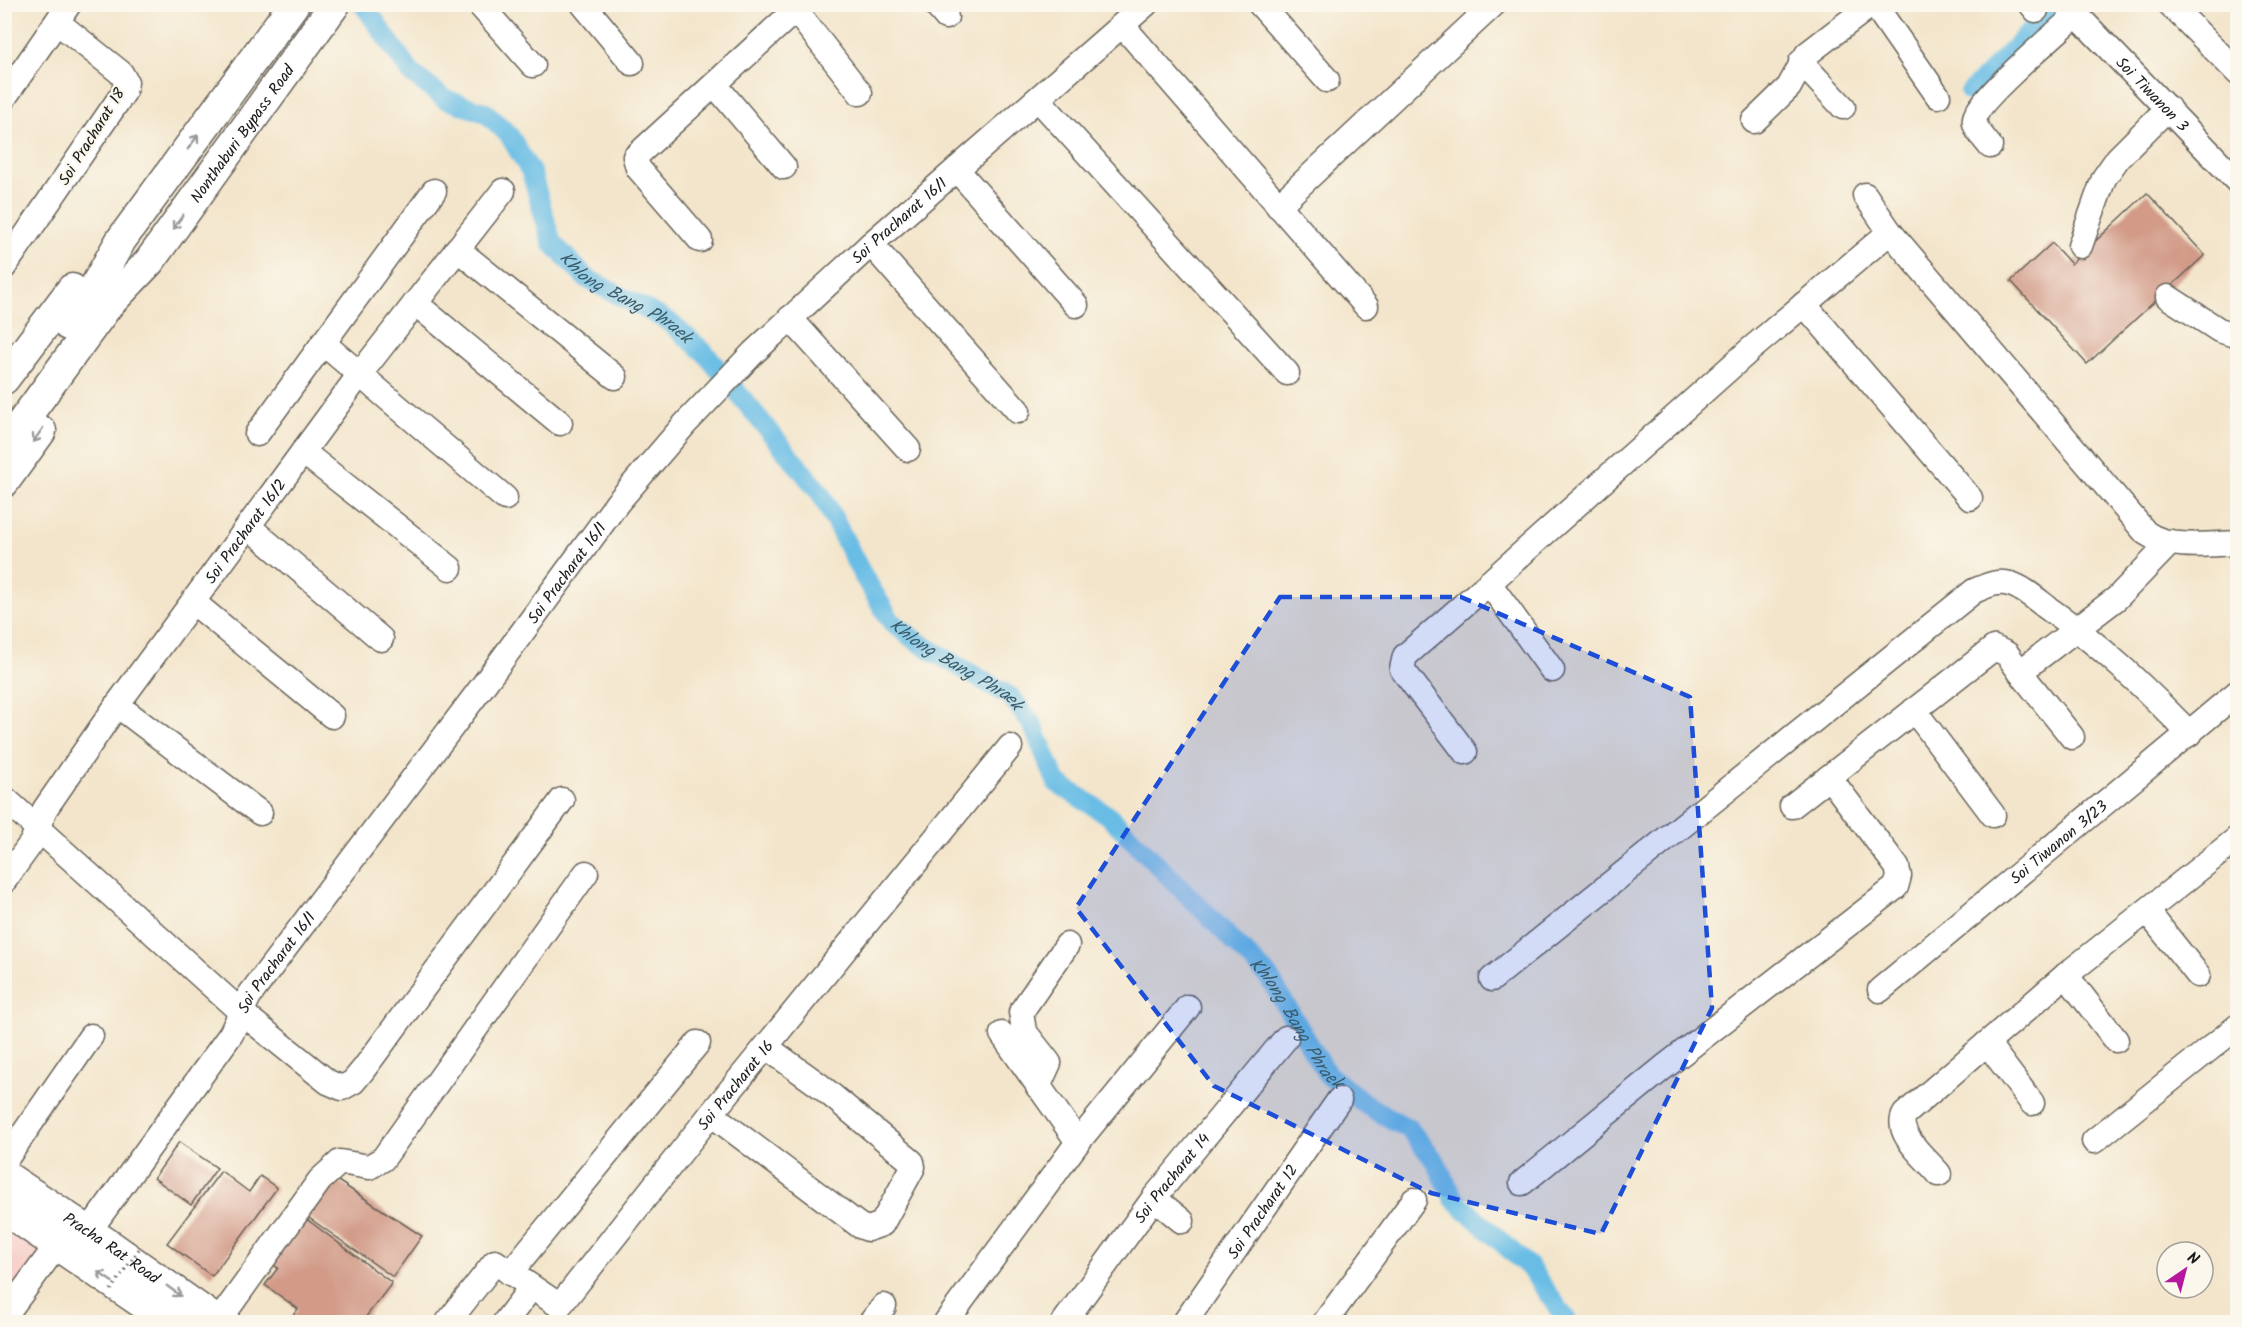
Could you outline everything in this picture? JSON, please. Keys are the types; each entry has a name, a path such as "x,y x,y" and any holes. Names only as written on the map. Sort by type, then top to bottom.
{"main road":[{"name":"Nonthaburi Bypass Road","path":"4,447 15,398 89,297 121,240 294,4"},
{"name":"Nonthaburi Bypass Road","path":"15,398 149,262 335,4"},
{"name":"Nonthaburi Bypass Road","path":"4,482 123,316 149,262"},
{"name":"Pracha Rat Road","path":"4,1175 89,1231 218,1322"},
{"name":"Pracha Rat Road","path":"4,1209 170,1323"}],"street":[{"path":"478,4 533,66"},
{"name":"Soi Pracharat 16/1","path":"89,1231 231,1034 249,996 618,502 718,388 790,318 870,244 958,171 1146,4"},
{"path":"1260,4 1327,80"},
{"path":"1278,206 1494,4"},
{"path":"2170,4 2238,73"},
{"path":"1754,121 1789,87 1801,62 1811,50 1870,5 1938,96"},
{"path":"700,240 634,162 640,152 716,86 799,8 860,93"},
{"path":"595,9 632,63"},
{"path":"1990,146 1976,127 1976,113 2072,10"},
{"name":"Soi Tiwanon 3","path":"2072,10 2238,182"},
{"path":"4,98 63,13"},
{"name":"Soi Pracharat 18","path":"4,267 124,92 126,82 121,73 63,13"},
{"path":"1123,26 1366,306"},
{"path":"1801,62 1843,107"},
{"path":"716,86 783,167"},
{"path":"1039,100 1287,373"},
{"path":"2080,246 2104,178 2118,158 2168,108"},
{"path":"958,171 1076,305"},
{"path":"256,434 434,190"},
{"name":"Soi Pracharat 16/2","path":"4,881 32,842 45,809 117,705 360,374 503,191"},
{"path":"1865,195 1890,232 2139,526 2154,539 2171,542 2238,543"},
{"path":"1465,752 1402,669 1401,663 1405,656 1804,304 1890,232"},
{"path":"870,244 1018,411"},
{"path":"457,249 615,377"},
{"path":"2168,297 2219,330 2238,336"},
{"path":"415,303 560,423"},
{"path":"1804,304 1970,498"},
{"path":"790,318 908,449"},
{"path":"323,343 505,498"},
{"path":"303,452 450,568"},
{"path":"249,527 381,639"},
{"path":"2020,672 2079,630 2132,585 2171,542"},
{"path":"1490,583 1552,670"},
{"path":"1492,979 1974,591 1993,583 2009,584 2079,630 2136,679 2190,734"},
{"path":"193,602 332,716"},
{"path":"1792,806 1994,648 2007,654 2072,737"},
{"name":"Soi Tiwanon 3/23","path":"1880,990 2238,692"},
{"path":"117,705 260,813"},
{"path":"1914,710 1993,815"},
{"name":"Soi Pracharat 16","path":"448,1323 491,1264 496,1263 531,1288 557,1304 561,1304 711,1114 1010,747"},
{"path":"1522,1183 1663,1068 1896,887 1899,876 1897,867 1829,777"},
{"path":"4,798 241,1012 328,1082 342,1088 353,1083 562,800"},
{"path":"1939,1174 1902,1130 1901,1120 1915,1103 2067,975 2237,840"},
{"path":"218,1322 320,1180 340,1162 369,1167 383,1160 586,873"},
{"path":"2147,912 2198,975"},
{"path":"1038,1086 1049,1063 1024,1031 1020,1017 1032,993 1067,945"},
{"path":"2067,975 2116,1040"},
{"path":"946,1323 1078,1142 1188,1007"},
{"path":"2094,1141 2238,1026"},
{"path":"1002,1034 1078,1142"},
{"path":"4,1162 91,1036"},
{"name":"Soi Pracharat 14","path":"1064,1323 1154,1198 1286,1038"},
{"path":"510,1273 698,1043"},
{"path":"1987,1043 2032,1103"},
{"path":"711,1114 860,1226 868,1229 882,1224 913,1167 912,1162 819,1084 766,1047"},
{"name":"Soi Pracharat 12","path":"1185,1323 1339,1100"},
{"path":"1154,1198 1182,1221"},
{"path":"1325,1323 1414,1200"},
{"path":"4,1317 57,1245"},
{"path":"505,1323 531,1288"}],"path":[{"path":"111,1290 139,1249"}],"highlighted area":[{"path":"1280,597 1461,597 1690,697 1712,1008 1601,1234 1431,1193 1214,1086 1076,908"}],"shaded area":[{"path":"4,1220 70,1262 21,1322 5,1322"}],"building":[{"path":"2147,193 2205,255 2087,364 2011,281 2052,243 2071,264"},
{"path":"179,1142 217,1168 191,1205 154,1178"},
{"path":"221,1171 249,1192 260,1176 277,1188 212,1276 167,1243"},
{"path":"335,1179 422,1236 393,1277 302,1213"},
{"path":"301,1215 392,1283 362,1322 317,1322 314,1320 296,1322 291,1318 298,1309 265,1285 278,1268 267,1260"}],"waterway":[{"name":"Khlong Bang Phraek","path":"363,4 411,73 445,99 486,113 509,135 531,172 552,243 586,278 668,321 704,352 821,494 861,572 891,621 916,641 1011,697 1032,724 1057,783 1109,816 1268,976 1327,1074 1368,1106 1409,1129 1436,1162 1454,1199 1529,1267 1568,1322"},
{"path":"1970,92 2058,4"}]}
